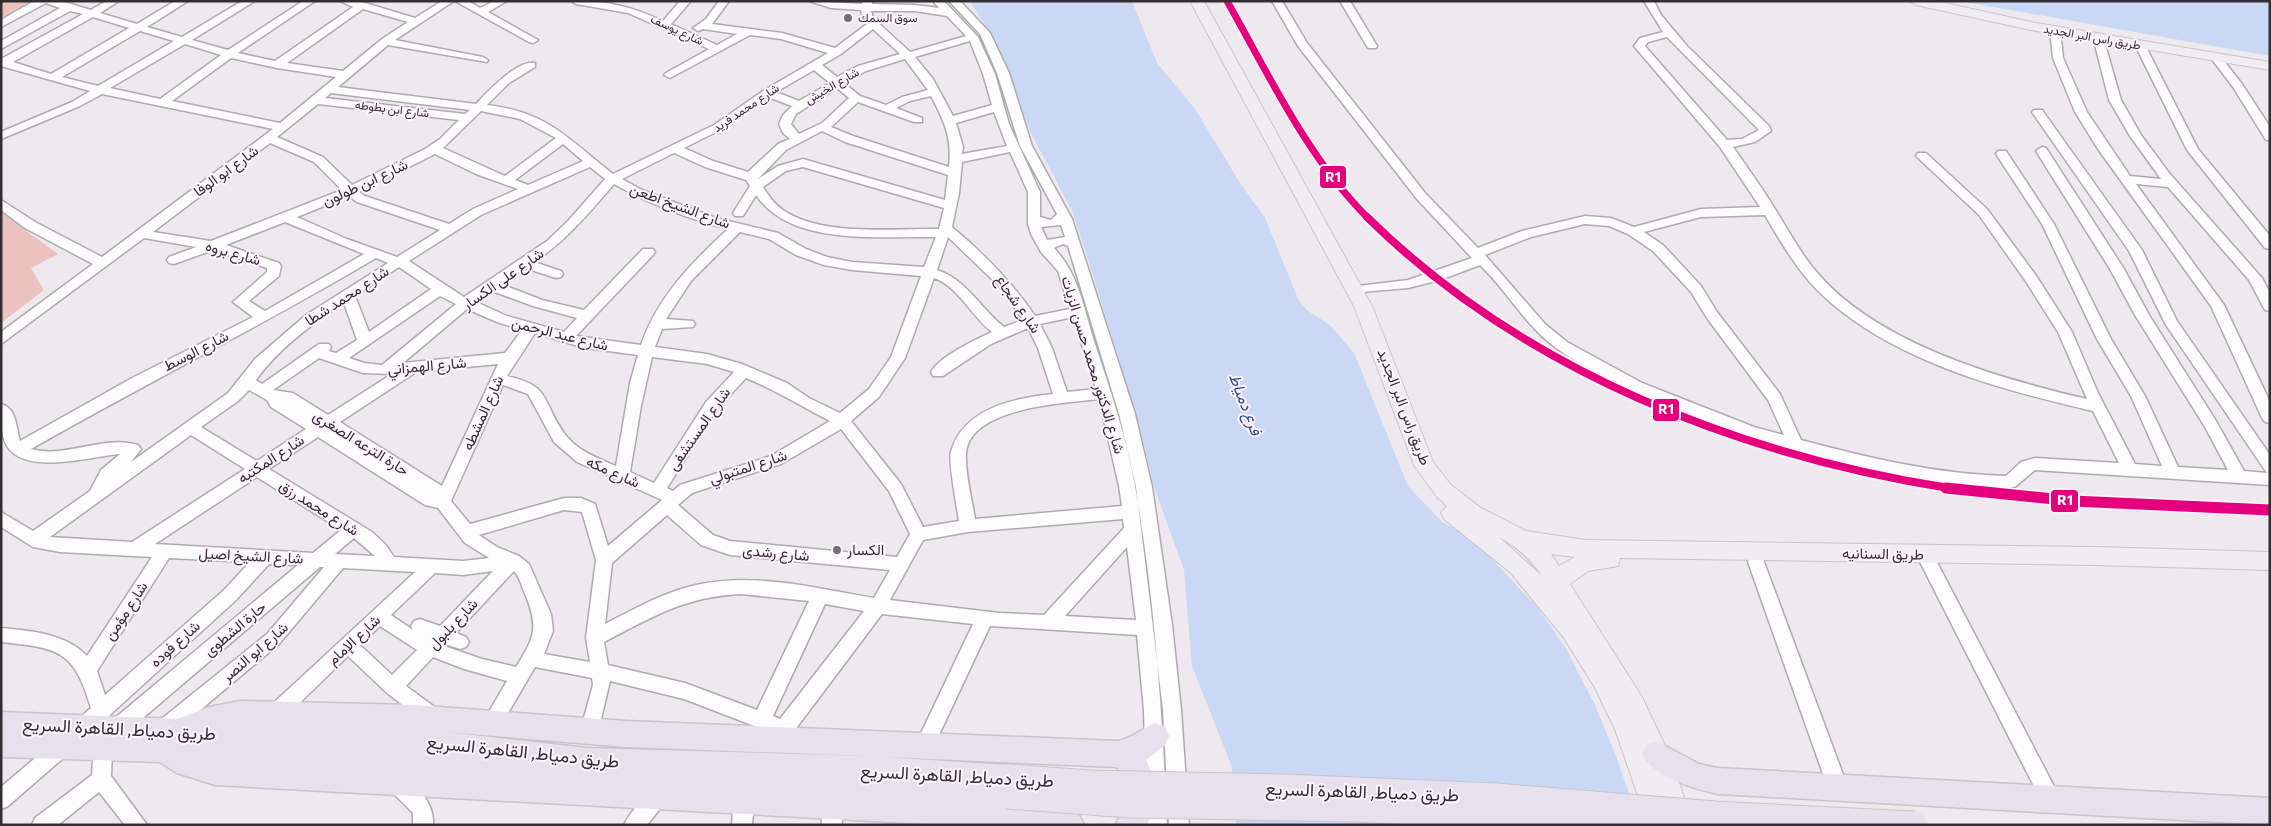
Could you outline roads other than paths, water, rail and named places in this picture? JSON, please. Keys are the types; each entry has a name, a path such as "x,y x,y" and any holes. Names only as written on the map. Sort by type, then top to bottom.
{"highway":[{"path":"1060,823 1033,816 999,803 926,817 743,812 660,796 215,772 187,764 167,738 220,716 240,713 435,718 589,732 774,729 924,746 1118,754 1140,749 1155,736"},
{"name":"طريق دمياط, القاهرة السريع","path":"1,724 101,729 167,738 454,762 580,777 754,782 999,803 1357,808 1662,825"},
{"name":"طريق دمياط, القاهرة السريع","path":"1,744 61,748 101,729"},
{"path":"1118,754 1130,759 1139,773 1139,808 1131,825"},
{"path":"1656,754 1682,770 1706,779 2270,812"},
{"name":"طريق دمياط, القاهرة السريع","path":"999,803 1090,784 1295,788 1496,797 1715,815 1914,825"},
{"path":"1843,788 1841,801 1843,825"}],"main road":[{"name":"طريق راس البر الجديد","path":"1188,1 1345,293 1378,373 1412,465 1440,502 1504,554 1547,585 1621,683 1656,754 1681,825"},
{"name":"طريق راس البر الجديد","path":"1197,1 1355,290 1380,345 1418,451 1433,478 1458,503 1473,514 1522,539 1543,559 1547,585 1616,706 1638,755 1662,825"},
{"name":"طريق راس البر الجديد","path":"1916,1 2055,30 2270,66"},
{"name":"طريق راس البر الجديد","path":"1936,1 2064,27 2270,62"},
{"path":"1504,554 1510,544 1522,539"},
{"name":"طريق السنانيه","path":"1522,539 1580,548 2270,573"},
{"name":"طريق السنانيه","path":"1547,585 1576,565 1593,560 1756,562 2104,556 2270,561"}],"street":[{"path":"1,24 42,1"},
{"path":"49,1 228,54 277,65 349,72"},
{"path":"81,1 238,48 349,72"},
{"path":"2,63 114,1"},
{"path":"52,78 183,1"},
{"path":"1,136 44,119 101,90 250,1"},
{"path":"163,102 228,54 310,1"},
{"path":"345,1 371,5 415,21"},
{"name":"شارع ابو الوفا","path":"1,339 270,138 386,41 448,1"},
{"path":"460,1 533,40"},
{"path":"480,12 502,1"},
{"name":"شارع يوسف","path":"576,1 626,9 666,24 718,50"},
{"path":"666,24 686,1"},
{"path":"683,32 702,26 710,21 724,1"},
{"path":"815,1 844,8 866,5 912,6 937,10 954,5"},
{"name":"شارع الدكتور محمد حسن الزيات","path":"938,1 954,5 985,33 1002,73 1026,146 1063,214 1127,414 1144,487 1168,666 1179,825"},
{"path":"1277,1 1302,44 1415,188 1438,216 1479,256 1540,327 1562,345 1638,387 1725,423 1796,445 1870,464 1979,482 2010,482 2027,466 2035,464 2270,479"},
{"path":"1345,1 1372,46"},
{"path":"1649,1 1652,11 1670,33 1763,126 1765,131 1759,136 1736,144 1724,144"},
{"path":"277,65 371,5"},
{"path":"866,5 868,17 873,24"},
{"name":"شارع الدكتور محمد حسن الزيات","path":"954,5 974,37 989,74 998,107 1013,148 1035,197 1034,218 1036,234 1046,249 1058,259 1065,271 1105,393 1122,461 1145,628 1155,736 1157,825"},
{"path":"1,46 69,7"},
{"name":"شارع محمد فريد","path":"612,179 718,127 767,93 837,52 873,24"},
{"name":"شارع المتبولي","path":"604,560 666,498 693,485 759,466 785,456 816,440 843,421 874,393 895,364 945,231 951,206 957,143 950,121 935,92 907,55 873,24"},
{"path":"702,26 782,36 837,52"},
{"path":"2055,30 2058,58 2078,105 2102,146 2217,305 2270,418"},
{"path":"670,75 746,33"},
{"path":"1670,33 1644,40 1639,46 1724,144 1818,283 1849,310 1927,356 2027,391 2098,407"},
{"name":"شارع الخيش","path":"796,138 790,134 785,125 788,115 799,105 860,69 974,37"},
{"path":"2098,37 2114,100 2141,143 2173,184 2255,278 2270,307"},
{"path":"386,41 483,60"},
{"path":"2140,45 2193,150 2270,244"},
{"path":"2216,58 2238,86 2270,137"},
{"path":"2,63 101,90 283,127"},
{"name":"شارع ابن طولون","path":"174,260 350,192 436,149 481,107 505,81 531,65"},
{"path":"815,66 856,98 918,120"},
{"name":"شارع الشيخ اطعن","path":"329,89 481,107 524,116 550,128 612,179 638,193 712,221 772,236 801,252 824,261 852,266 929,272"},
{"path":"886,110 906,99 935,92"},
{"path":"767,93 799,105"},
{"path":"740,213 752,182 778,150 796,138 822,127 856,98"},
{"name":"شارع ابن بطوطه","path":"316,100 469,118"},
{"path":"950,121 998,107"},
{"path":"2038,112 2135,250 2171,322 2270,468"},
{"path":"822,127 850,139 956,166 1013,148"},
{"path":"270,138 289,149 322,161 350,192 366,202 450,229"},
{"path":"506,181 564,138"},
{"path":"436,149 528,189"},
{"path":"675,149 752,182 769,205 780,214 818,228 846,232 945,231"},
{"path":"2042,152 2117,269 2240,478"},
{"path":"2002,154 2048,224 2104,339 2138,396 2173,473"},
{"path":"1922,156 1983,212 2021,264 2065,332 2098,407 2130,470"},
{"name":"شارع محمد شطا","path":"33,540 233,397 260,362 300,326 488,206 591,162"},
{"path":"752,182 788,166 803,163 951,206"},
{"name":"شارع على الكسار","path":"385,370 465,304 490,285 526,264 566,232 612,179"},
{"path":"2127,179 2173,184"},
{"path":"1,204 30,225 102,262"},
{"path":"1633,231 1701,213 1770,211"},
{"path":"1034,218 1041,223 1048,224 1059,221 1063,214"},
{"name":"شارع عبد الرحمن","path":"286,217 374,254 399,262 439,290 494,317 566,338 646,352 699,358 744,371 782,387 804,402 843,421"},
{"path":"1355,290 1408,284 1435,277 1527,234 1585,220 1611,222 1633,231 1658,248 1696,289 1712,315 1775,398 1796,445"},
{"path":"622,476 646,352 656,324 685,279 738,227"},
{"name":"شارع شجاع","path":"945,231 994,270 1014,294 1032,321 1050,358 1062,399"},
{"name":"شارع بروه","path":"141,234 212,245 275,267 274,272 240,302 264,317"},
{"path":"1046,249 1051,243 1060,240 1074,244"},
{"path":"566,338 648,252"},
{"name":"شارع الوسط","path":"18,449 136,382 264,317 374,254"},
{"path":"526,264 556,274"},
{"path":"929,272 949,280 986,320 1002,332"},
{"path":"490,285 538,303 588,316"},
{"path":"337,359 365,342 439,290"},
{"path":"348,295 365,342"},
{"path":"938,372 968,350 1002,332 1032,321 1077,312"},
{"path":"656,324 688,324"},
{"name":"شارع المشطه","path":"443,502 498,379 509,358 531,328"},
{"name":"شارع الهمزاني","path":"267,393 322,349 337,359 363,368 385,370 509,358"},
{"name":"شارع المكتبه","path":"133,550 410,369"},
{"name":"شارع المستشفى","path":"666,498 711,406 744,371"},
{"name":"شارع مكه","path":"498,379 521,384 533,390 556,433 567,446 587,462 622,476 666,498"},
{"name":"حارة الترعه الصغرى","path":"246,382 267,393 276,403 323,426 431,501 443,502"},
{"path":"968,526 958,453 960,443 970,429 982,418 1005,407 1105,393"},
{"path":"2,410 6,416 11,440 18,449 31,454 42,456 133,448 132,452 107,474 96,495"},
{"path":"843,421 895,488 918,534"},
{"name":"شارع محمد رزق","path":"191,428 353,529 375,545 389,564"},
{"name":"شارع رشدى","path":"666,498 682,517 707,540 730,548 901,564"},
{"path":"443,502 455,515 466,532 484,548 510,560 526,573 544,622 541,640 491,724"},
{"path":"466,532 564,504 581,504 589,508 604,560 595,638 602,673 600,698 589,732"},
{"path":"918,534 968,526 1130,512"},
{"name":"شارع الشيخ اصيل","path":"1,518 33,540 53,545 477,568 510,560"},
{"name":"حارة الشطوى","path":"101,729 317,560 353,529"},
{"path":"1047,624 1133,530"},
{"path":"774,729 878,606 918,534"},
{"name":"شارع مؤمن","path":"87,671 165,551"},
{"name":"شارع فوده","path":"101,729 265,557"},
{"name":"شارع بلبول","path":"393,687 443,635 510,560"},
{"path":"1927,560 2051,800"},
{"name":"شارع ابو النصر","path":"167,738 273,639 294,617 339,561"},
{"path":"1756,562 1843,788"},
{"name":"شارع الإمام","path":"275,714 432,566"},
{"path":"595,638 659,605 696,592 736,587 772,588 878,606 985,618 1047,624 1145,628"},
{"path":"774,729 819,597"},
{"path":"379,616 403,634 430,648 473,665 520,676"},
{"path":"924,746 985,618"},
{"path":"420,626 460,642"},
{"path":"1,635 38,640 56,645 77,658 87,671 101,729 101,779 137,825"},
{"path":"348,646 393,687 435,718"},
{"path":"531,659 641,679 685,691 774,729"},
{"path":"1,800 61,748"},
{"path":"53,821 101,779"},
{"path":"394,782 422,809 423,825"},
{"path":"634,825 660,796"}],"water":[{"name":"فرع دمياط","path":"970,1 1132,1 1157,63 1195,109 1240,183 1265,218 1299,301 1308,311 1330,325 1354,353 1408,486 1441,521 1474,540 1537,607 1565,647 1595,705 1616,756 1640,825 1236,825 1232,767 1192,666 1184,570 1153,484 1139,425 1073,213 1030,131 995,41"},
{"path":"1960,1 2270,1 2270,56"}],"place":[{"name":"سوق السمك","path":"848,18"},
{"name":"الكسار","path":"837,550"}]}
